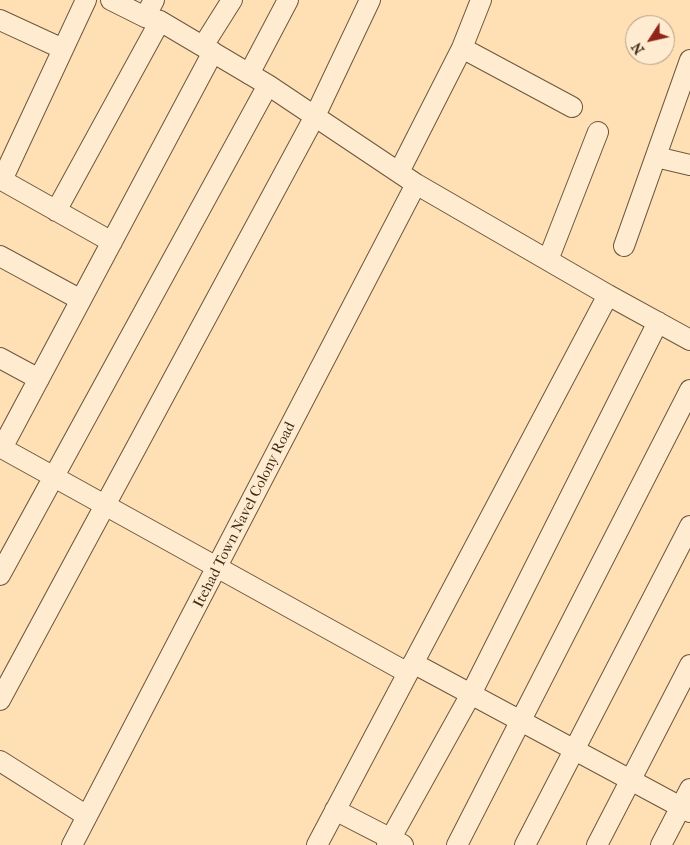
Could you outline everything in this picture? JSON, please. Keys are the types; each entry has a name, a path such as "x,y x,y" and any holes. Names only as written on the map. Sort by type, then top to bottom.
{"street":[{"path":"86,0 1,180 112,242"},
{"path":"111,0 153,12 208,49 268,85 416,184 690,340"},
{"path":"232,0 112,242 1,447 216,569 410,668 471,694 685,810"},
{"path":"250,74 288,0"},
{"path":"0,700 315,116 370,0"},
{"path":"399,172 462,48 481,0"},
{"path":"56,211 153,12"},
{"path":"0,20 63,49"},
{"path":"462,48 572,107"},
{"path":"624,246 690,60"},
{"path":"0,575 268,85"},
{"path":"548,260 598,132"},
{"path":"656,157 690,165"},
{"name":"Itehad Town Navel Colony Road","path":"78,843 87,816 416,184"},
{"path":"0,256 81,300"},
{"path":"317,845 608,295"},
{"path":"335,810 393,843 471,694 658,322"},
{"path":"0,358 39,379"},
{"path":"457,845 690,390"},
{"path":"525,845 573,748 689,533"},
{"path":"597,845 690,665"},
{"path":"0,760 87,816"},
{"path":"661,845 685,810 690,789"}]}
